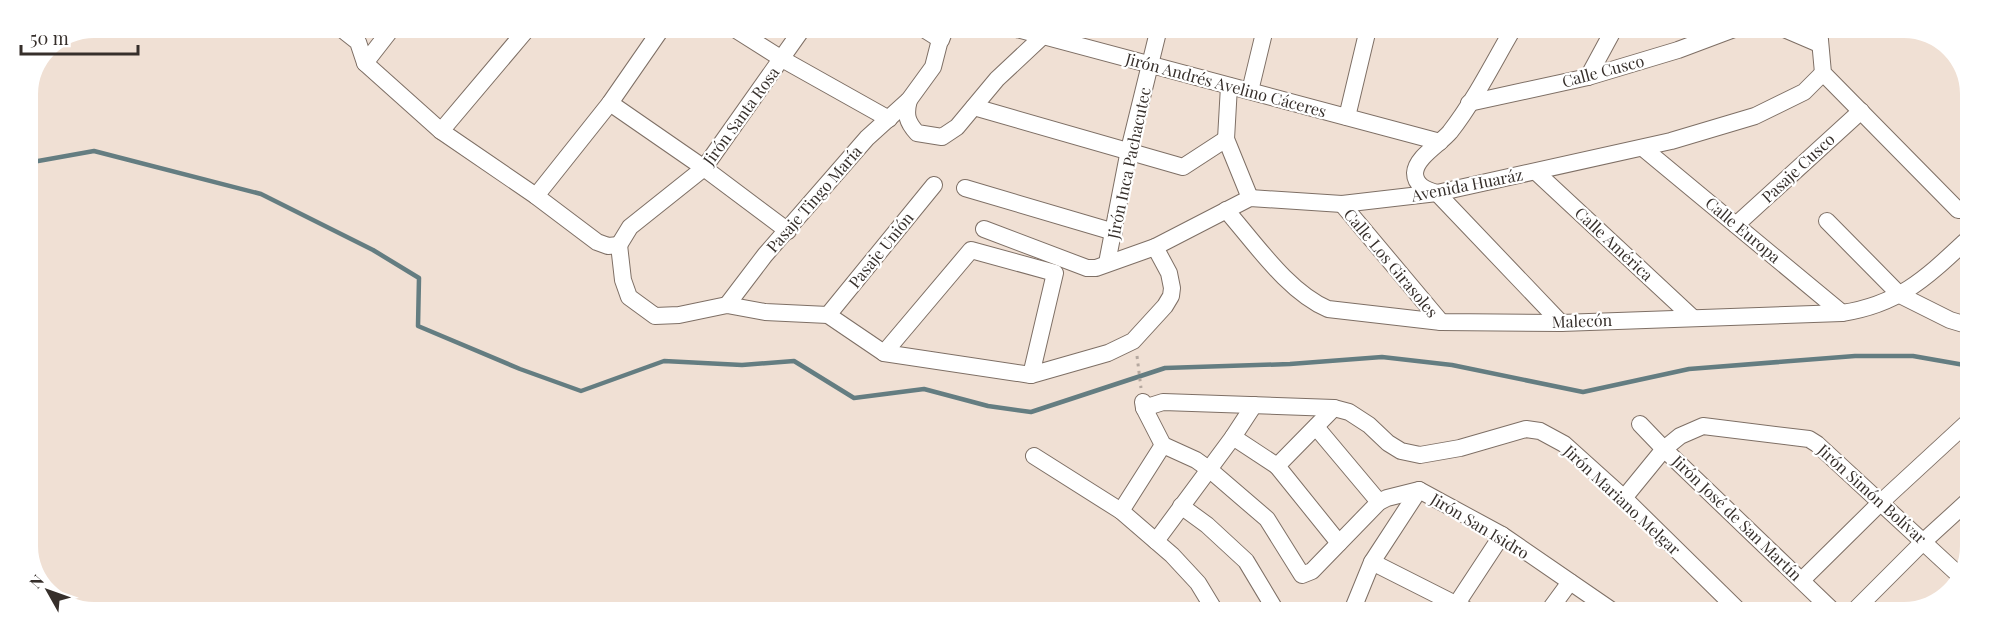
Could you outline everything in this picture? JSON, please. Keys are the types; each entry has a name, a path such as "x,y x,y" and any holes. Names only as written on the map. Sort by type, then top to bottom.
{"street":[{"path":"353,38 358,42 365,63 441,131 536,196 597,242 608,246 619,245 623,280 629,297 655,316 679,315 727,305 765,312 828,315 884,353 1032,375 1108,353 1133,341 1165,306 1171,296 1169,273 1155,247"},
{"path":"365,63 384,38"},
{"path":"441,131 520,38"},
{"path":"536,196 610,104 655,38"},
{"path":"749,38 889,119"},
{"name":"Jirón Santa Rosa","path":"619,245 630,227 704,168 796,38"},
{"name":"Pasaje Tingo María","path":"727,305 765,255 867,138 909,100 933,67 941,38"},
{"path":"909,100 906,114 917,133 942,136 957,128 997,79 1038,38"},
{"name":"Jirón Andrés Avelino Cáceres","path":"1063,38 1150,65 1440,142"},
{"name":"Jirón Inca Pachacutec","path":"1107,263 1129,150 1157,38"},
{"path":"1250,91 1263,38"},
{"path":"1347,117 1366,38"},
{"path":"1508,38 1449,133 1418,164 1415,178 1422,188 1437,194 1561,322"},
{"path":"1588,77 1609,38"},
{"name":"Calle Cusco","path":"1469,103 1588,77 1710,38"},
{"path":"1819,38 1823,74 1960,210"},
{"name":"Avenida Huaráz","path":"1250,198 1341,204 1437,194 1643,148 1755,116 1804,92 1823,74"},
{"path":"984,230 1087,268 1155,247 1250,198 1226,139 1229,86"},
{"path":"610,104 704,168 788,231"},
{"path":"974,107 1183,167 1226,139"},
{"name":"Pasaje Cusco","path":"1736,225 1861,111"},
{"name":"Calle Europa","path":"1643,148 1842,313"},
{"name":"Calle América","path":"1536,172 1692,317"},
{"name":"Pasaje Unión","path":"828,315 934,185"},
{"path":"965,188 1114,232"},
{"name":"Calle Los Girasoles","path":"1341,204 1441,322"},
{"name":"Malecón","path":"1226,210 1297,291 1318,304 1328,309 1441,322 1561,322 1842,313 1864,310 1900,296 1960,247"},
{"path":"1827,221 1900,296 1960,323"},
{"path":"884,353 971,250 1055,273 1032,375"},
{"name":"Jirón Mariano Melgar","path":"1143,405 1163,402 1334,408 1349,412 1401,451 1420,455 1460,448 1526,429 1539,431 1564,444 1624,498 1730,602"},
{"path":"1121,511 1163,445 1143,405"},
{"path":"1156,541 1210,470 1254,405"},
{"path":"1277,466 1334,408"},
{"name":"Jirón José de San Martín","path":"1640,423 1664,449 1824,602"},
{"name":"Jirón Simón Bolívar","path":"1624,498 1664,449 1680,436 1703,426 1809,439 1954,571"},
{"path":"1316,427 1379,502"},
{"path":"1802,580 1880,502 1960,429"},
{"path":"1233,437 1277,466 1339,543"},
{"name":"Jirón San Isidro","path":"1163,445 1196,460 1210,470 1266,519 1302,575 1312,572 1379,502 1419,490 1502,535 1599,602"},
{"path":"1034,456 1121,511 1156,541 1198,583 1210,602"},
{"path":"1356,602 1372,562 1419,490"},
{"path":"1181,506 1207,525 1246,561 1271,602"},
{"path":"1862,602 1923,541 1960,508"},
{"path":"1463,602 1502,535"},
{"path":"1372,562 1446,602"},
{"path":"1555,602 1570,582"}],"path":[{"path":"1136,346 1143,405"}],"waterway":[{"path":"38,161 94,151 261,194 373,250 419,278 418,326 520,369 581,391 664,361 742,365 794,361 854,398 924,389 988,406 1031,412 1165,368 1290,364 1382,357 1452,365 1583,392 1689,369 1855,356 1913,356 1960,364"}]}
